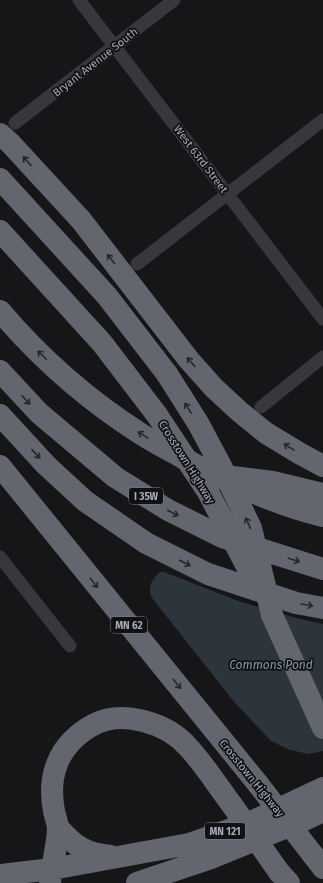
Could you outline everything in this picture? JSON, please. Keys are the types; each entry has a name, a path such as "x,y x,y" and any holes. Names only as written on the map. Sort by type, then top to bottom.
{"highway":[{"path":"9,134 81,220 189,360 214,388 266,433 323,466"},
{"path":"0,179 107,296 167,374 198,423 251,528 272,615"},
{"name":"Crosstown Highway","path":"1,233 102,343 158,415 208,492 272,615 323,728"},
{"path":"0,311 18,332 78,389 141,434 214,475 260,496 306,512 323,516"},
{"name":"I 35W","path":"0,371 39,413 115,477 168,510 222,537 323,569"},
{"path":"0,415 46,465 85,501 146,543 208,574 296,603 323,608"},
{"name":"Crosstown Highway","path":"0,466 258,784 318,861"},
{"path":"214,475 273,482 323,494"},
{"path":"0,481 77,562"},
{"path":"51,876 58,827 54,811 51,786 57,763 69,744 77,736 97,723 109,719 134,718 149,722 175,736 187,746 284,877"},
{"name":"MN 121","path":"0,875 51,876 122,857 189,844 251,822 323,788"},
{"name":"MN 121","path":"137,883 211,858 323,811"},
{"path":"58,827 70,841 84,850 97,855 122,857"}],"street":[{"name":"West 63rd Street","path":"79,0 323,319"},
{"name":"Bryant Avenue South","path":"9,134 174,0"},
{"path":"137,264 323,120"},
{"path":"261,406 323,357"},
{"path":"2,564 70,646"}],"water":[{"name":"Commons Pond","path":"160,572 164,572 241,602 323,624 323,751 309,754 290,750 271,741 235,703 152,598 150,587 155,577"}]}
